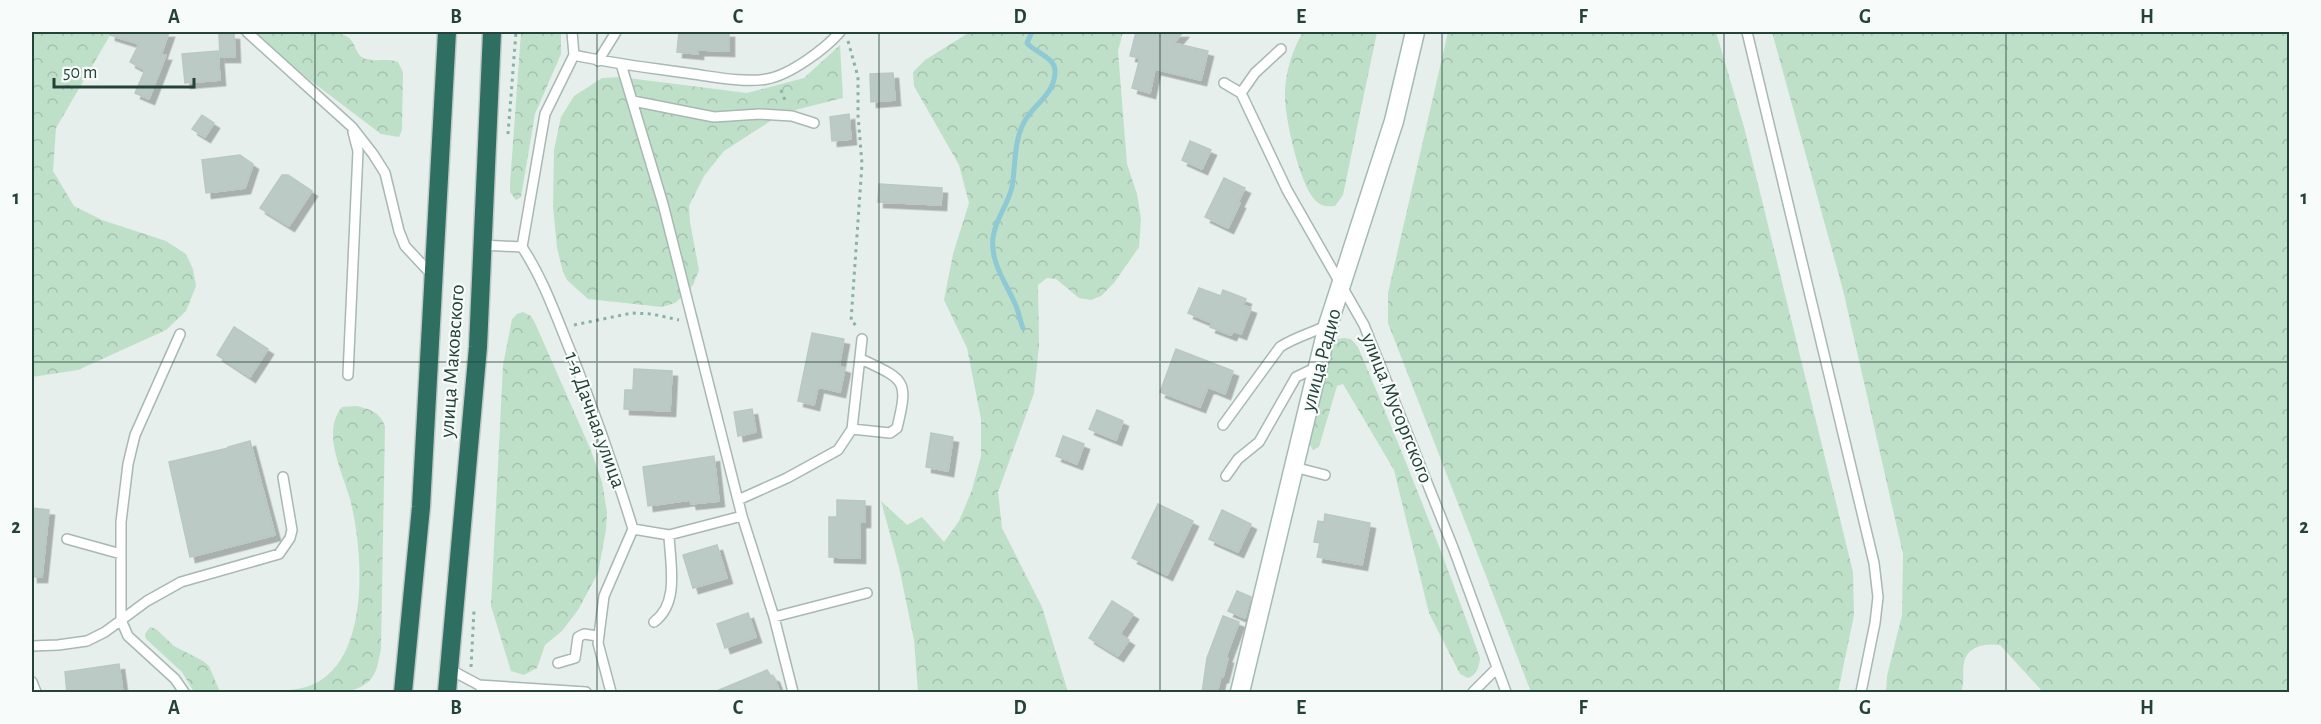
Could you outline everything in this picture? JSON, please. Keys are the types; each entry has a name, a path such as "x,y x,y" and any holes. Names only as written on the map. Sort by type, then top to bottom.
{"highway":[{"name":"улица Маковского","path":"403,693 421,507 447,32"},
{"name":"улица Маковского","path":"447,693 478,347 492,32"}],"main road":[{"name":"улица Радио","path":"1240,693 1329,326 1391,131 1415,32"}],"lane":[{"path":"247,32 352,127 385,173 399,231 405,246 434,277"},
{"path":"482,244 522,247 545,114 574,55 572,32"},
{"path":"598,61 616,32"},
{"path":"574,55 598,61 750,80 775,77 794,68 833,40 840,32"},
{"path":"1747,32 1874,563 1878,597 1861,693"},
{"path":"1224,83 1241,93 1255,73 1281,49"},
{"path":"621,64 663,204 742,516 774,617 792,693"},
{"name":"улица Мусоргского","path":"1241,93 1287,190 1342,284 1368,335 1454,550 1506,693"},
{"path":"633,100 714,117 740,114 792,116 814,123"},
{"path":"348,375 358,151 352,127"},
{"name":"1-я Дачная улица","path":"522,247 532,263 560,325 604,436 633,529"},
{"path":"1223,425 1280,347 1288,341 1329,326"},
{"path":"180,334 135,435 123,492 121,621 128,636 175,679 184,693"},
{"path":"738,500 787,478 838,450 852,429 862,339"},
{"path":"852,429 890,433 897,428 905,397 902,385 895,378 888,372 861,359"},
{"path":"1226,476 1238,459 1258,442 1296,377 1319,366"},
{"path":"1293,467 1325,475"},
{"path":"32,646 87,641 121,621 147,601 181,582 279,554 290,538 291,530 283,477"},
{"path":"611,693 601,661 598,636 604,596 633,529 669,535 742,516"},
{"path":"654,622 670,600 672,586 669,535"},
{"path":"67,539 121,554"},
{"path":"774,617 867,593"},
{"path":"558,663 575,658 578,638 584,634 598,636"},
{"path":"1473,693 1497,668"},
{"path":"449,669 481,689 584,692"},
{"path":"1484,681 1485,693"},
{"path":"32,682 36,693"}],"path":[{"path":"847,39 858,77 862,164 851,321 858,327 862,339"},
{"path":"775,77 792,116"},
{"path":"560,325 593,322 622,314 652,314 677,319 697,341"}],"green space":[{"path":"32,32 112,32 56,128 53,171 74,206 102,220 166,241 186,254 193,269 196,286 186,311 166,330 78,370 32,377"},
{"path":"253,32 337,33 350,38 362,57 370,60 398,62 403,72 402,130 399,137 381,134 290,65"},
{"path":"521,32 561,32 561,54 535,114 521,197 516,200 510,192 510,184"},
{"path":"970,32 1123,32 1118,51 1127,164 1137,194 1141,219 1139,247 1114,283 1101,296 1091,300 1079,298 1056,279 1047,278 1038,285 1039,346 1034,393 998,492 1002,528 1042,607 1068,692 918,692 914,640 899,567 881,501 907,525 922,517 944,542 959,521 972,490 981,456 981,419 967,348 944,300 953,254 969,203 959,165 914,86 913,72 925,60"},
{"path":"1303,32 1377,32 1343,195 1335,206 1319,203 1308,191 1290,132 1285,103 1286,77 1293,53"},
{"path":"1448,32 1716,32 1744,127 1853,572 1854,615 1838,692 1531,692 1388,323 1388,293"},
{"path":"1772,32 2289,32 2289,692 2043,692 2000,645 1983,645 1973,649 1966,657 1961,692 1886,692 1887,676 1902,615 1903,554 1843,290"},
{"path":"840,45 843,98 783,113 724,151 704,176 689,206 699,270 693,285 675,303 662,307 588,299 567,280 557,248 553,206 554,150 561,117 574,96 602,78 620,77 747,93 804,78"},
{"path":"523,312 531,316 535,323 590,448 602,482 607,512 598,573 578,610 562,631 545,645 537,668 524,675 511,671 491,606 503,365 512,319"},
{"path":"1337,339 1351,339 1358,347 1422,502 1466,619 1480,658 1474,675 1468,678 1460,674 1429,613 1394,470 1343,384 1337,386 1319,447 1313,450 1308,441 1330,347"},
{"path":"357,406 374,412 385,426 381,649 377,666 373,676 366,684 355,689 329,694 276,692 312,685 334,669 346,649 354,625 358,599 358,544 350,499 335,452 333,428 342,407"},
{"path":"150,627 156,629 174,646 209,666 220,692 194,692 182,672 146,639 145,634"}],"building":[{"path":"110,32 169,32 161,55 166,55 149,99 135,93 145,70 130,62 139,44 110,35"},
{"path":"679,32 729,32 729,51 698,50 698,54 677,52"},
{"path":"1136,32 1183,32 1174,43 1208,51 1201,80 1155,69 1150,93 1132,88 1140,58 1130,56"},
{"path":"219,34 234,34 235,57 220,57"},
{"path":"218,51 220,80 185,83 182,54"},
{"path":"893,73 895,100 871,102 870,74"},
{"path":"849,114 851,139 832,141 830,117"},
{"path":"202,115 214,123 205,137 192,129"},
{"path":"1190,141 1211,150 1202,169 1182,160"},
{"path":"240,155 253,164 245,188 206,193 202,160"},
{"path":"282,175 288,175 312,191 289,226 260,208"},
{"path":"1224,178 1245,188 1228,228 1205,217"},
{"path":"879,184 942,188 941,205 878,202"},
{"path":"1199,288 1221,296 1223,290 1246,299 1243,305 1251,308 1241,334 1233,331 1231,335 1210,327 1212,323 1188,313"},
{"path":"234,327 268,349 250,377 217,355"},
{"path":"812,333 844,339 839,366 845,368 840,392 818,387 814,405 798,401"},
{"path":"1176,349 1233,371 1225,394 1208,387 1200,407 1160,392"},
{"path":"634,369 672,371 670,411 624,409 625,390 633,390"},
{"path":"752,409 756,432 738,436 734,412"},
{"path":"1097,410 1123,421 1116,440 1089,429"},
{"path":"931,433 953,437 948,471 926,467"},
{"path":"1063,436 1084,444 1077,464 1056,456"},
{"path":"250,441 275,535 190,557 169,462"},
{"path":"714,456 719,501 691,504 690,500 648,506 643,467"},
{"path":"837,500 865,501 865,522 860,522 860,558 829,557 829,517 837,517"},
{"path":"1158,504 1193,521 1167,575 1132,558"},
{"path":"32,508 49,510 42,577 32,577"},
{"path":"1222,510 1251,524 1238,552 1209,539"},
{"path":"1325,514 1370,523 1362,565 1317,557 1320,543 1314,542 1318,521 1324,522"},
{"path":"717,545 727,578 693,588 683,555"},
{"path":"1237,591 1251,597 1245,618 1228,611"},
{"path":"1112,601 1133,614 1120,634 1129,640 1118,656 1089,638"},
{"path":"748,613 756,637 725,648 717,624"},
{"path":"1223,616 1239,622 1226,657 1228,658 1217,693 1202,693 1207,658"},
{"path":"119,664 123,693 67,693 65,672"},
{"path":"767,670 774,677 780,693 712,693"}],"waterway":[{"path":"1023,328 1016,306 997,265 993,238 1012,187 1016,150 1023,124 1046,96 1055,77 1054,65 1027,43 1032,32"}]}
